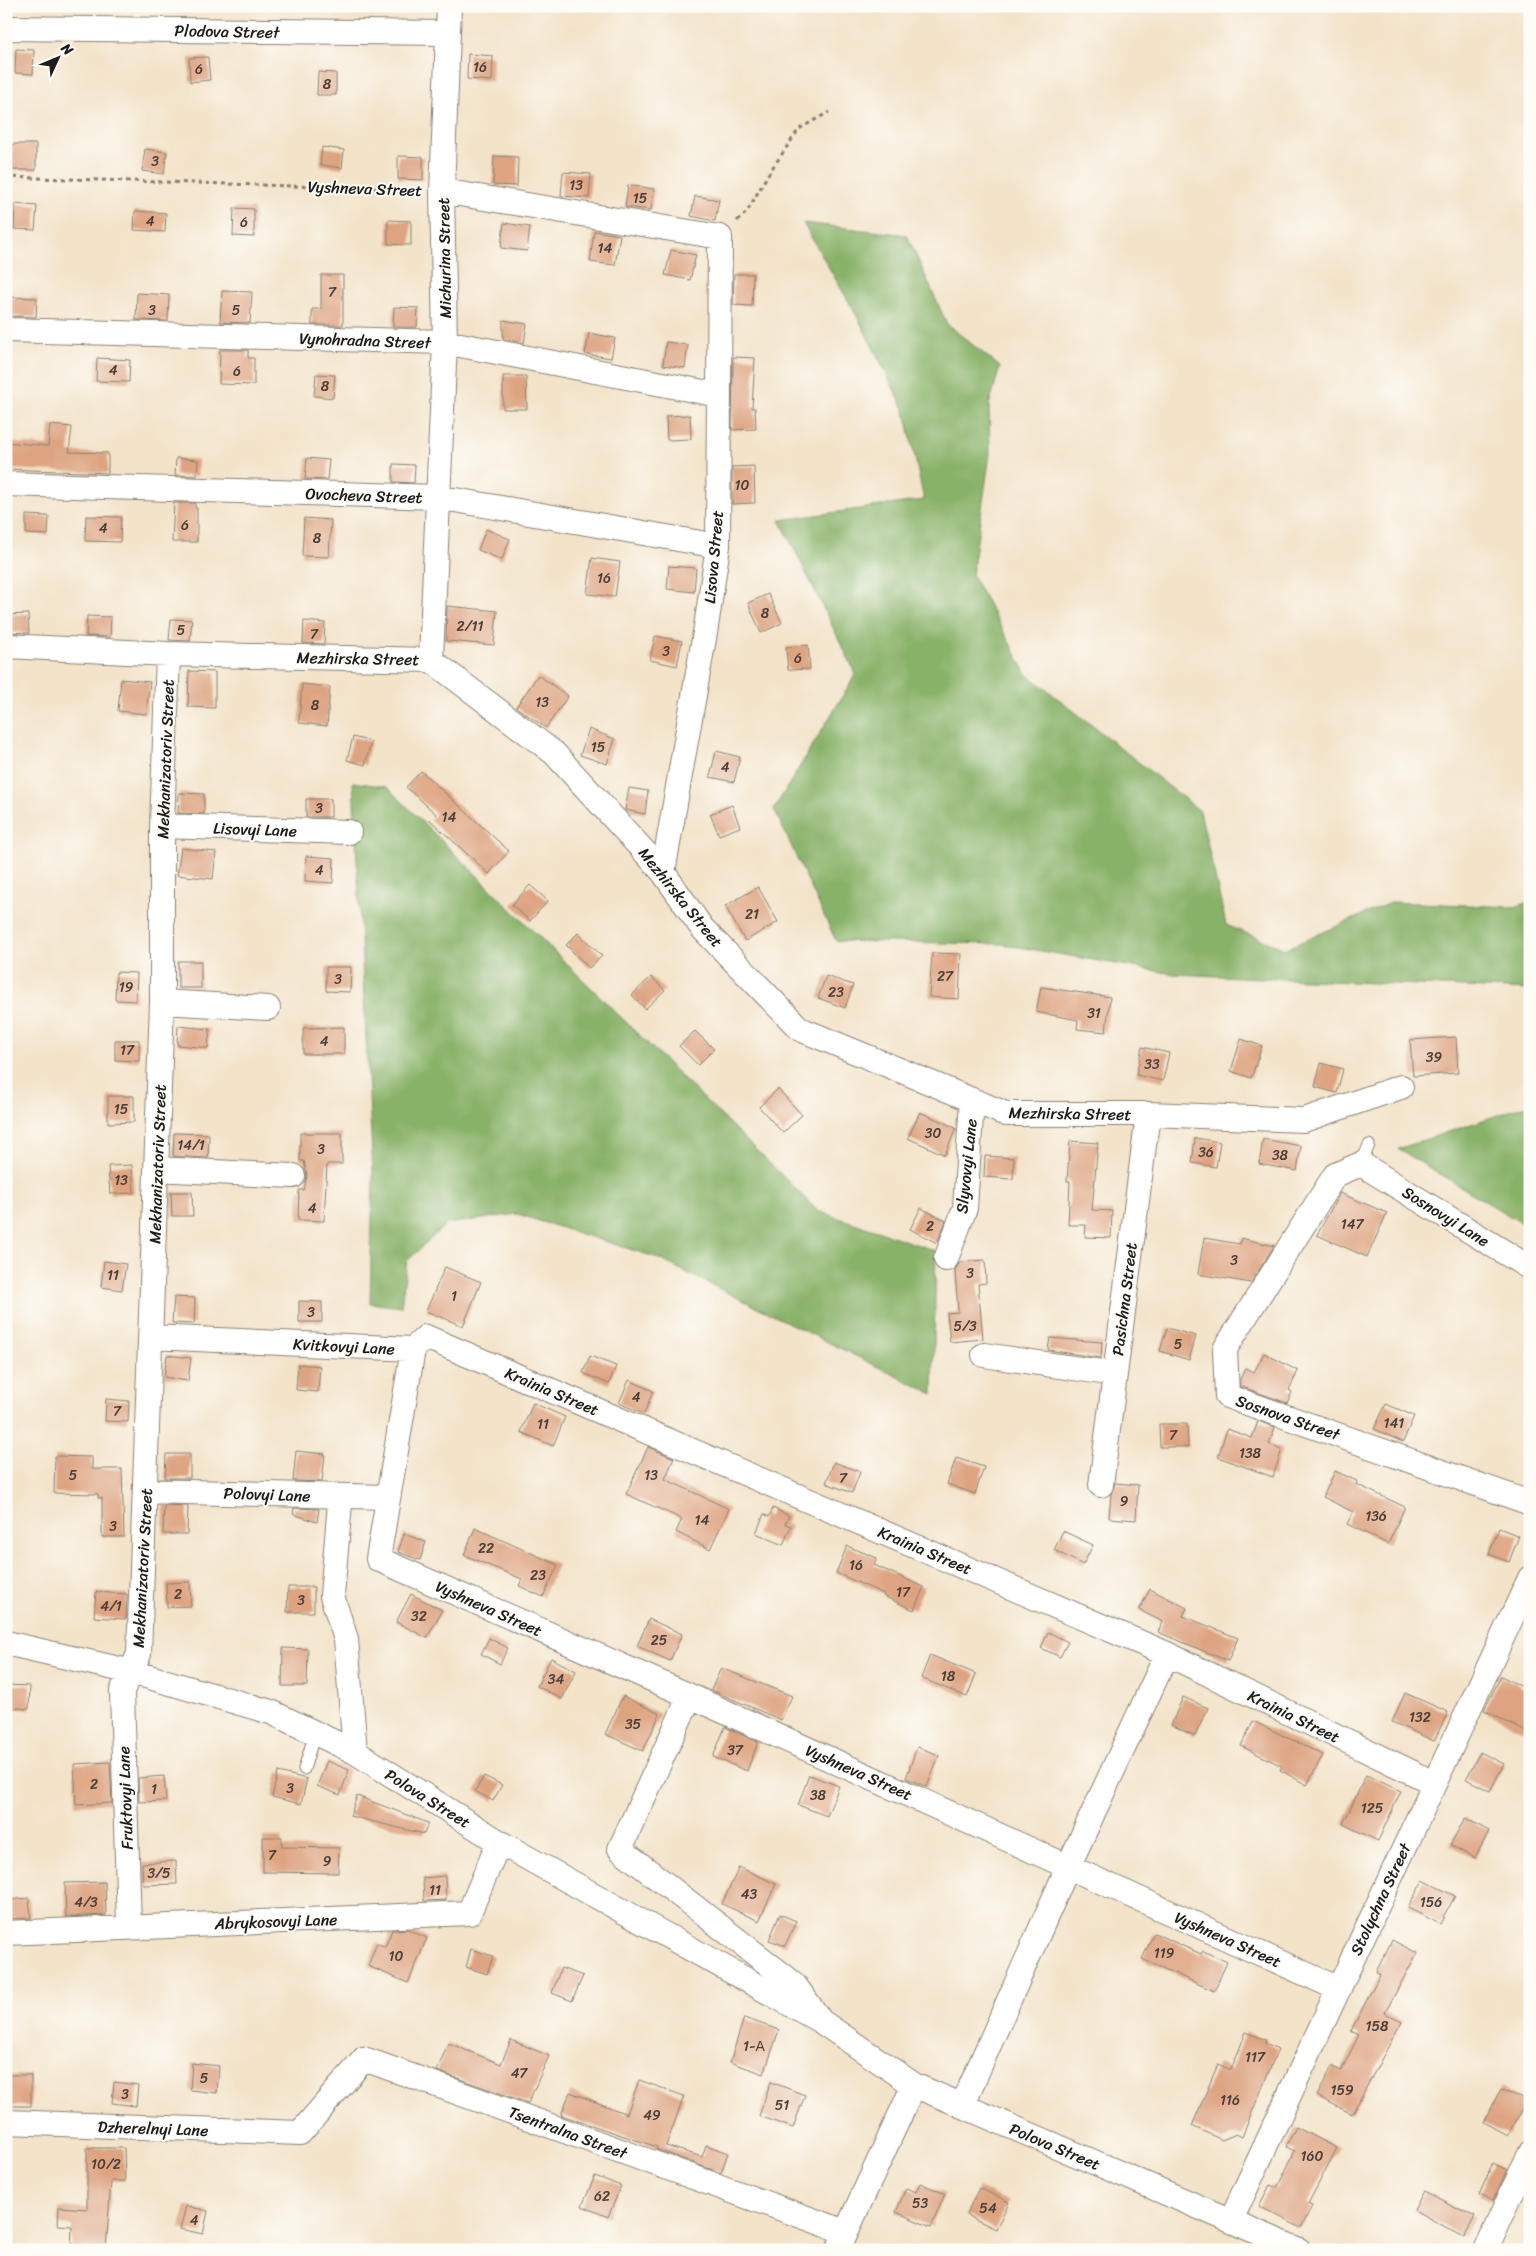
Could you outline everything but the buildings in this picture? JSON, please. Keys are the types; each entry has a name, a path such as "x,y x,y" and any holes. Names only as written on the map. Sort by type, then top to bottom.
{"street":[{"name":"Michurina Street","path":"431,660 445,342 442,191 449,6"},
{"name":"Plodova Street","path":"6,28 448,33"},
{"name":"Vyshneva Street","path":"442,191 720,237"},
{"name":"Lisova Street","path":"663,872 706,627 718,546 720,237"},
{"name":"Vynohradna Street","path":"6,330 445,342 719,395"},
{"name":"Ovocheva Street","path":"6,484 438,497 718,546"},
{"name":"Mezhirska Street","path":"6,646 168,654 431,660 554,753 663,872 702,928 800,1029 1006,1114 1148,1114 1304,1120 1401,1087"},
{"name":"Mekhanizatoriv Street","path":"132,1672 139,1654 146,1491 162,1002 162,826 168,654"},
{"name":"Lisovyi Lane","path":"162,826 349,832"},
{"path":"162,1002 268,1008"},
{"name":"Slyvovyi Lane","path":"946,1259 965,1208 972,1100"},
{"name":"Pasichna Street","path":"1101,1485 1148,1114"},
{"name":"Sosnovyi Lane","path":"1365,1154 1530,1268"},
{"name":"Sosnova Street","path":"1365,1154 1334,1175 1226,1350 1227,1396 1530,1503"},
{"path":"156,1169 293,1176"},
{"name":"Kvitkovyi Lane","path":"151,1337 413,1349 378,1560"},
{"name":"Krainia Street","path":"413,1349 426,1337 1167,1654 1434,1783"},
{"path":"984,1355 1115,1374"},
{"name":"Polovyi Lane","path":"146,1491 388,1497"},
{"path":"340,1504 332,1596 346,1639 355,1752"},
{"name":"Vyshneva Street","path":"378,1560 690,1696 1339,1989"},
{"name":"Stolychna Street","path":"1231,2220 1530,1578"},
{"name":"Polova Street","path":"6,1643 132,1672 271,1712 355,1752 499,1842 822,2022 914,2085 1299,2250"},
{"path":"962,2106 1068,1867 1167,1654"},
{"name":"Fruktovyi Lane","path":"129,1926 122,1692 132,1672"},
{"name":"Polova Street","path":"690,1696 620,1849 794,1984 822,2022"},
{"name":"Abrykosovyi Lane","path":"6,1933 129,1926 469,1913 499,1842"},
{"name":"Tsentralna Street","path":"300,2133 364,2059 842,2241"},
{"path":"842,2241 914,2085"},
{"name":"Dzherelnyi Lane","path":"6,2122 300,2133"},
{"path":"1486,2250 1530,2153"}],"lane":[{"path":"304,1769 315,1733"}],"path":[{"path":"720,237 747,212 767,176 799,129 830,112"},
{"name":"Vyshneva Street","path":"6,177 442,191"}],"green space":[{"path":"803,223 907,235 947,324 1000,367 989,405 990,454 972,575 1027,674 1200,811 1226,925 1285,949 1392,902 1514,907 1530,902 1530,990 1174,974 1001,944 836,941 774,809 856,674 780,520 924,500 905,411 857,316"},
{"path":"353,782 387,787 818,1211 936,1251 933,1394 655,1257 517,1214 446,1224 407,1261 401,1307 370,1303 373,1174"},
{"path":"1530,1104 1530,1228 1398,1149"}]}
